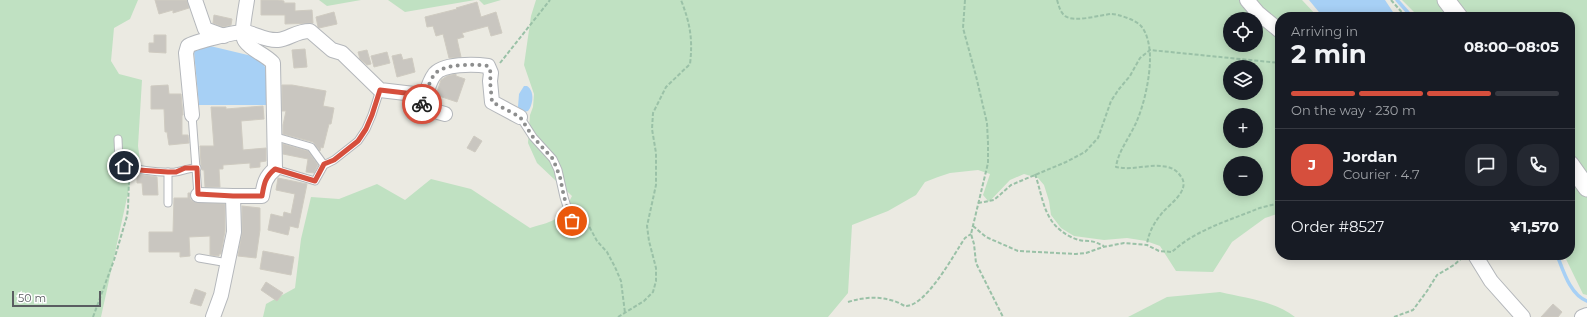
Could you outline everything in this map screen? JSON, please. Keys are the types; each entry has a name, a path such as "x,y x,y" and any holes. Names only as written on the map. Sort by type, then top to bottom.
{"street":[{"path":"195,0 205,29 224,36"},
{"path":"198,194 262,196 264,180 275,169 273,136 273,63 267,56 260,53 245,41 244,32 247,0"},
{"path":"1247,0 1258,13 1275,27"},
{"path":"1446,0 1455,12"},
{"path":"192,115 186,53 188,46 202,40 244,32 270,40 281,40 301,30 310,30 332,50 342,53 380,90 414,94 422,104 430,110 445,114"},
{"path":"422,104 434,75 442,70 459,66 488,66 491,73 490,81 492,102 520,117"},
{"path":"1575,171 1587,188"},
{"path":"213,317 221,295 234,232 233,196"},
{"path":"1478,260 1491,281 1524,317"},
{"path":"1582,317 1587,315"}],"lane":[{"path":"275,169 315,181 324,164 334,160 358,141 366,129 380,90"},
{"path":"192,115 198,194"},
{"path":"520,117 533,137 549,155 555,165 560,177 564,197 574,229"},
{"path":"273,136 311,147 324,164"},
{"path":"118,139 119,162 124,166 134,167 136,170 168,172 176,172 185,168 197,168"},
{"path":"168,172 168,203"},
{"path":"199,258 228,263"}],"path":[{"path":"491,73 550,0"},
{"path":"618,317 644,301 654,292 656,268 647,226 656,185 656,153 652,129 654,113 659,98 666,87 690,64 692,42 687,15 681,0"},
{"path":"965,0 963,28 987,124 988,163 971,234 974,244 976,263 1003,317"},
{"path":"1057,0 1060,10 1066,17 1079,18 1112,14 1128,18 1141,26 1148,39 1150,50 1149,78 1136,122 1122,152 1117,157 1116,167 1124,169 1156,166 1168,167 1178,171 1184,181 1183,189 1174,202 1162,213 1154,225 1148,237 1147,245"},
{"path":"1392,0 1402,12"},
{"path":"978,203 994,200 1010,186 1066,162 1085,152 1098,138 1111,101 1130,76 1140,58 1150,50 1275,62"},
{"path":"93,317 114,260 127,216 129,179 136,170"},
{"path":"1035,174 1043,206 1053,225 1071,237 1082,241 1090,241 1105,247"},
{"path":"574,201 597,241 607,252 615,267 621,281 625,313"},
{"path":"973,226 986,237 1018,251 1076,254 1086,253 1124,243 1147,245 1159,251 1172,252 1183,242 1197,234 1259,208 1275,204"},
{"path":"848,302 861,298 878,298 894,301 905,306 915,304 923,298 938,279 965,238 971,234"},
{"path":"1394,317 1413,310 1437,275 1460,260"}],"green space":[{"path":"0,0 138,0 130,19 114,28 111,61 119,74 142,80 138,146 141,168 133,170 101,317 0,317"},
{"path":"319,0 361,0 327,6"},
{"path":"388,0 475,0 405,12"},
{"path":"479,0 501,0 484,5"},
{"path":"536,0 1302,0 1313,12 1275,12 1275,215 1265,218 1232,242 1213,272 1176,271 1160,246 1146,241 1127,238 1104,240 1074,236 1061,228 1051,215 1049,201 1044,185 1038,178 1024,174 1010,180 989,202 983,195 990,174 978,170 950,173 925,182 916,195 888,211 852,225 848,293 828,317 263,317 266,304 295,288 301,239 311,197 339,199 377,184 405,200 431,179 471,189 530,228 552,221 560,215 572,196 537,163 528,143 530,115 533,107 534,94 524,65 531,16"},
{"path":"1402,0 1587,0 1587,295 1583,294 1566,260 1575,260 1575,12 1414,12"},
{"path":"1220,292 1249,298 1278,307 1295,317 1128,317 1167,297"}],"water":[{"path":"1309,0 1385,0 1393,12 1319,12"},
{"path":"206,45 252,56 262,62 265,67 267,86 266,105 199,105 194,52 195,48"},
{"path":"524,86 530,88 532,102 528,111 524,112 518,107 519,94"}],"building":[{"path":"155,0 187,0 189,8 173,13 173,10 159,14"},
{"path":"261,0 278,0 284,1 284,3 295,3 295,11 312,10 313,23 285,24 285,15 261,15"},
{"path":"477,2 481,17 496,12 502,33 491,36 488,26 462,33 464,37 457,39 461,57 449,58 443,34 436,36 433,26 427,27 425,17"},
{"path":"334,12 337,24 318,27 316,17"},
{"path":"214,15 232,19 231,25 223,27 213,23"},
{"path":"154,35 166,35 166,53 149,52 149,43 154,43"},
{"path":"305,49 307,67 294,68 292,50"},
{"path":"367,50 371,64 367,65 360,59 358,52"},
{"path":"387,52 390,63 374,67 371,56"},
{"path":"401,54 403,60 412,58 415,72 397,77 392,56"},
{"path":"456,74 456,76 465,79 457,102 436,95 441,80 447,76"},
{"path":"168,85 169,94 181,94 183,115 182,135 188,135 189,143 169,145 167,132 165,132 164,109 151,109 151,86"},
{"path":"282,85 292,85 326,91 323,106 334,108 331,124 329,124 323,148 321,147 320,151 313,142 283,134 286,111 282,111"},
{"path":"263,106 264,119 241,121 243,150 266,148 266,161 260,162 260,167 250,168 250,163 223,165 223,169 219,169 220,187 205,187 204,170 202,170 201,165 200,146 214,146 211,107 226,107 226,109"},
{"path":"474,136 482,141 475,152 467,148"},
{"path":"283,144 308,151 318,165 314,173 306,172 308,159 283,154"},
{"path":"137,174 157,177 158,195 143,195 142,183 137,183"},
{"path":"278,178 307,184 298,228 290,226 288,235 268,230 271,214 283,217 284,212 291,214 295,194 276,190"},
{"path":"188,193 190,193 190,199 194,202 225,204 225,231 221,254 219,254 219,256 210,255 210,236 189,237 190,256 180,257 180,252 149,252 149,232 173,232 174,198 188,198"},
{"path":"242,206 260,208 260,230 256,258 238,256 242,232"},
{"path":"263,251 294,257 291,275 260,269"},
{"path":"266,282 283,293 277,301 261,290"},
{"path":"195,289 206,293 201,306 190,303"},
{"path":"1553,304 1562,312 1558,317 1541,317"}],"waterway":[{"path":"1397,0 1408,12"},
{"path":"1559,260 1572,288 1581,298 1587,301"}],"way so far":[{"path":"422,104 434,75 442,70 467,65 488,66 491,73 490,94 492,102 520,117 533,137 553,159 558,170 564,197 572,221"}],"route":[{"path":"124,166 134,167 136,170 168,172 176,172 185,168 197,168 198,194 262,196 264,180 275,169 315,181 324,164 334,160 358,141 366,129 380,90 414,94 422,104"}]}
